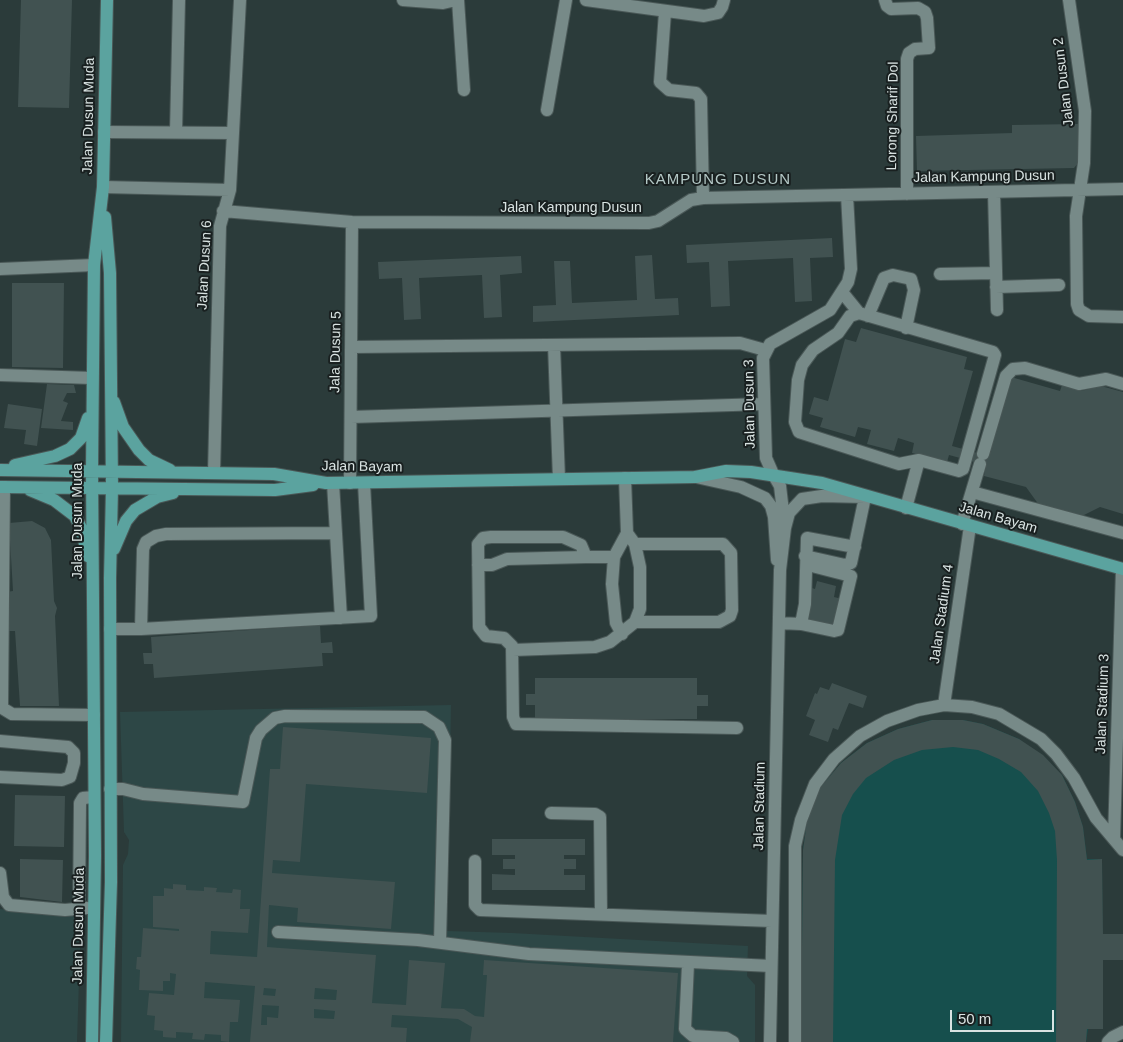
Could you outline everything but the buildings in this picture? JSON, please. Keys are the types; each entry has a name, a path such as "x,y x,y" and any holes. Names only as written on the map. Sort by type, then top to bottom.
{"main road":[{"name":"Jalan Dusun Muda","path":"92,1042 95,856 92,378 94,265 103,187 107,0"},
{"path":"103,187 110,273 112,472 110,882 106,1042"},
{"path":"0,470 55,456 70,449 81,438 87,424 92,392"},
{"path":"110,392 123,426 139,450 161,466 177,472"},
{"name":"Jalan Bayam","path":"0,470 274,474 330,483 695,477 726,471 773,474 822,483 865,497 1122,569"},
{"path":"2,487 275,490 330,483"},
{"path":"24,487 54,500 75,516 81,528 93,578"},
{"path":"110,578 119,534 135,510 157,497 200,489"}],"street":[{"path":"176,132 179,0"},
{"name":"Jalan Dusun 6","path":"214,473 220,226 230,190 240,0"},
{"path":"403,0 443,3 457,0 464,90"},
{"path":"547,110 566,0"},
{"path":"586,0 665,12 711,16 718,13 724,0"},
{"name":"Lorong Sharif Dol","path":"885,0 891,9 918,8 925,12 927,18 929,48 915,49 909,53 907,59 907,194"},
{"name":"Jalan Dusun 2","path":"1069,0 1085,110 1084,163 1076,216 1079,310 1089,316 1123,317"},
{"path":"665,12 660,82 669,90 696,94 701,99 703,198"},
{"path":"104,132 233,133"},
{"path":"103,187 230,190"},
{"name":"Jalan Kampung Dusun","path":"223,211 352,222 649,223 658,221 691,200 703,198 1123,189"},
{"path":"994,192 997,310"},
{"name":"Jalan Dusun 3","path":"785,528 780,486 766,458 763,363 765,350 775,340 824,315 836,304 848,282 851,269 848,195"},
{"name":"Jala Dusun 5","path":"350,483 352,222"},
{"path":"0,269 94,265"},
{"path":"940,274 996,273"},
{"path":"864,315 884,278 893,275 911,279 914,290 906,328"},
{"path":"996,287 1059,285"},
{"path":"842,292 864,315"},
{"path":"864,315 906,328 993,352 995,355 963,469 959,471 919,460 899,464 803,435 796,428 798,380 802,365 813,350 838,333 850,316 864,315"},
{"path":"351,347 740,342 765,350"},
{"path":"554,345 559,479"},
{"name":"Jalan Stadium 4","path":"944,705 966,525 972,492 1006,376 1013,369 1025,368 1079,384 1106,379 1123,384"},
{"path":"0,374 92,378"},
{"path":"351,417 764,404"},
{"path":"906,508 919,460"},
{"name":"Jalan Bayam","path":"695,477 741,487 765,498 771,506 774,517 775,553 780,570"},
{"path":"622,634 616,623 613,606 614,558 626,533 625,478"},
{"path":"330,483 341,618"},
{"path":"110,629 141,630 371,616 364,483"},
{"path":"2,487 2,708 12,714 94,715"},
{"path":"972,492 1123,533"},
{"name":"Jalan Bayam","path":"780,570 785,528 789,513 802,500 822,496 865,497"},
{"path":"805,560 848,565 852,562 865,497"},
{"path":"141,630 143,549 146,542 156,536 166,534 335,533"},
{"path":"513,650 595,647 610,642 635,622 640,610 639,560 635,544 626,533"},
{"path":"586,557 581,545 563,536 491,537 483,538 478,544 480,631 486,636 508,640 513,650 513,717 516,724 737,728"},
{"path":"801,624 805,604 805,540 809,537 855,547"},
{"path":"635,544 723,544 731,553 732,610 730,616 719,622 635,622"},
{"path":"478,565 492,565 507,559 614,558"},
{"path":"779,623 801,624 834,631 838,630 851,578 849,575 805,560"},
{"name":"Jalan Stadium 3","path":"1114,839 1122,569"},
{"name":"Jalan Stadium","path":"770,1042 780,570"},
{"path":"794,1042 793,929 795,846 801,820 814,784 834,759 860,736 895,718 918,710 944,705 972,707 999,714 1041,739 1062,762 1091,810 1123,850"},
{"path":"110,789 122,789 139,794 243,802 256,738 261,730 275,718 285,716 424,717 439,727 445,740 440,942"},
{"path":"0,741 68,747 74,753 70,778 62,780 0,777"},
{"path":"74,762 94,762"},
{"path":"79,908 80,801 83,798 94,797"},
{"path":"551,813 595,814 600,817 600,914"},
{"path":"80,856 95,856"},
{"path":"475,861 475,905 480,910 600,914 772,925 793,929"},
{"path":"0,872 2,897 9,905 65,910 94,908"},
{"path":"278,932 440,942 521,954 688,964 702,962 771,966"},
{"path":"688,964 685,1029 693,1036 726,1038 733,1042"},
{"path":"1108,1042 1123,1032"}],"shaded area":[{"path":"451,705 447,931 748,946 747,976 755,985 755,1042 121,1042 123,865 128,854 129,840 124,832 120,712"},
{"path":"932,720 963,720 983,724 1019,739 1062,775 1075,802 1083,827 1087,859 1102,859 1103,1029 1088,1029 1086,1042 801,1042 803,850 808,815 821,787 841,763 867,743 898,729"},
{"path":"0,909 81,917 77,1042 0,1042"}],"district":[{"name":"KAMPUNG DUSUN","path":"718,180"}]}
